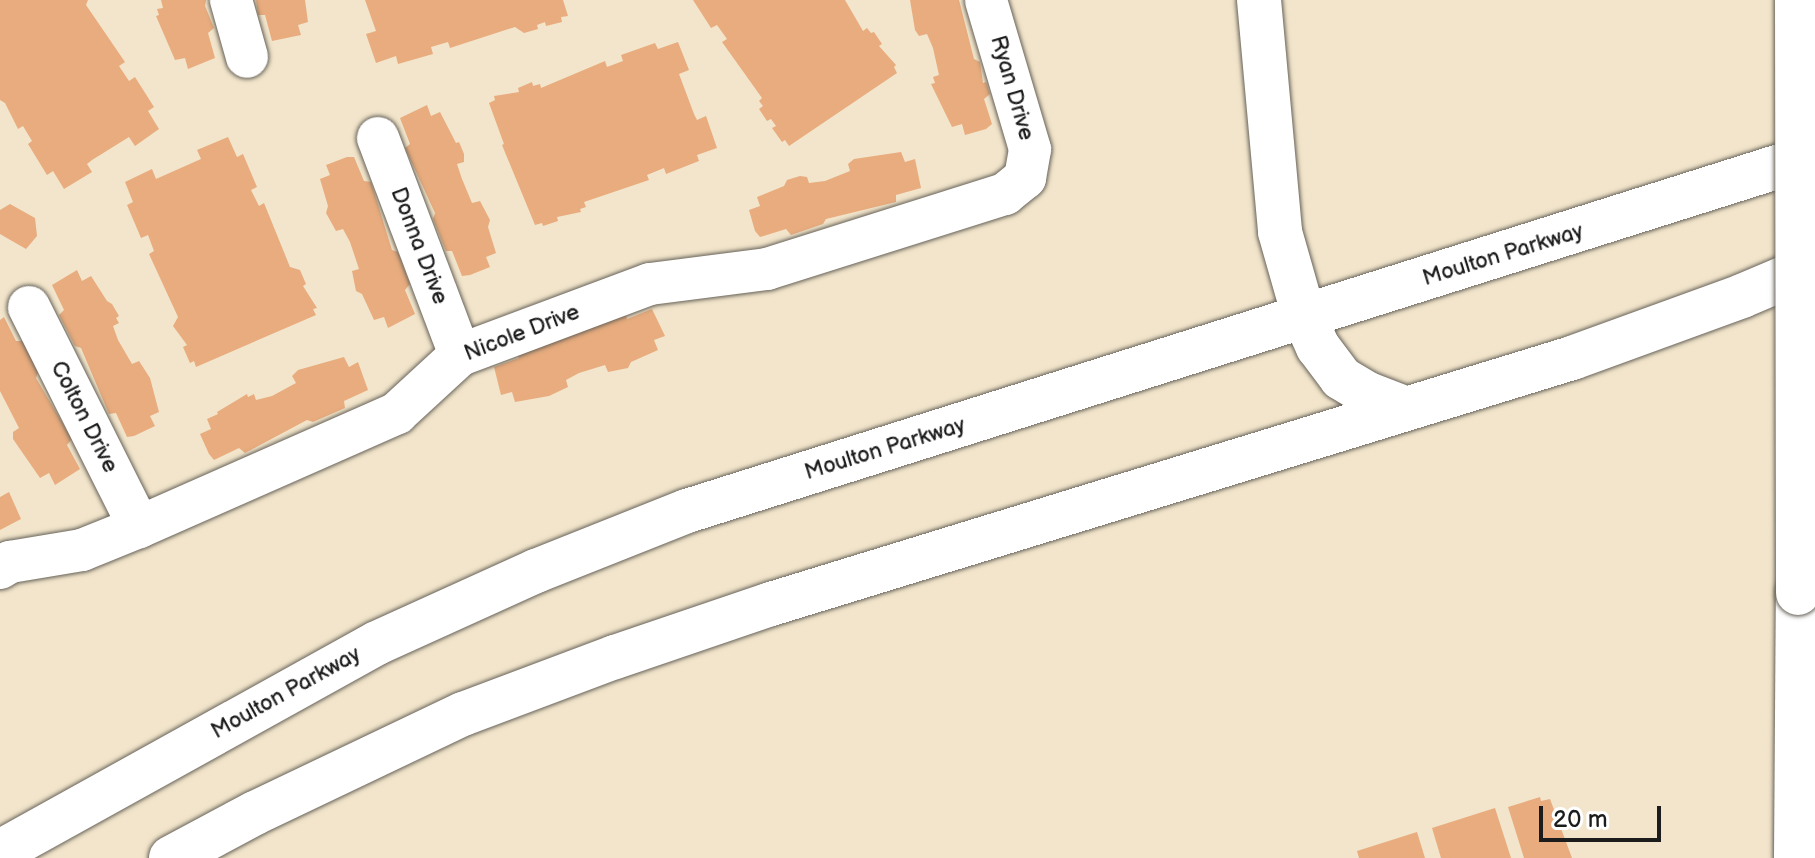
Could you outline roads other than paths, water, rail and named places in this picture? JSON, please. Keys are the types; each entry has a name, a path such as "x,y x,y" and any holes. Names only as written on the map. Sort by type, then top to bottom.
{"main road":[{"path":"1259,0 1280,232 1304,316 1318,347 1341,378 1368,394 1405,408"},
{"path":"1796,858 1797,0"},
{"name":"Moulton Parkway","path":"0,852 377,643 536,571 687,511 1691,197 1815,155"},
{"path":"171,858 255,813 463,714 615,657 771,604 1572,358 1742,296 1815,265"}],"street":[{"path":"231,0 247,57"},
{"name":"Ryan Drive","path":"986,0 1030,149 1025,178"},
{"name":"Donna Drive","path":"378,138 460,355"},
{"name":"Nicole Drive","path":"0,568 10,562 82,550 397,413 460,355 650,284 767,269 1005,194 1025,178"},
{"name":"Colton Drive","path":"29,307 139,527"}]}
